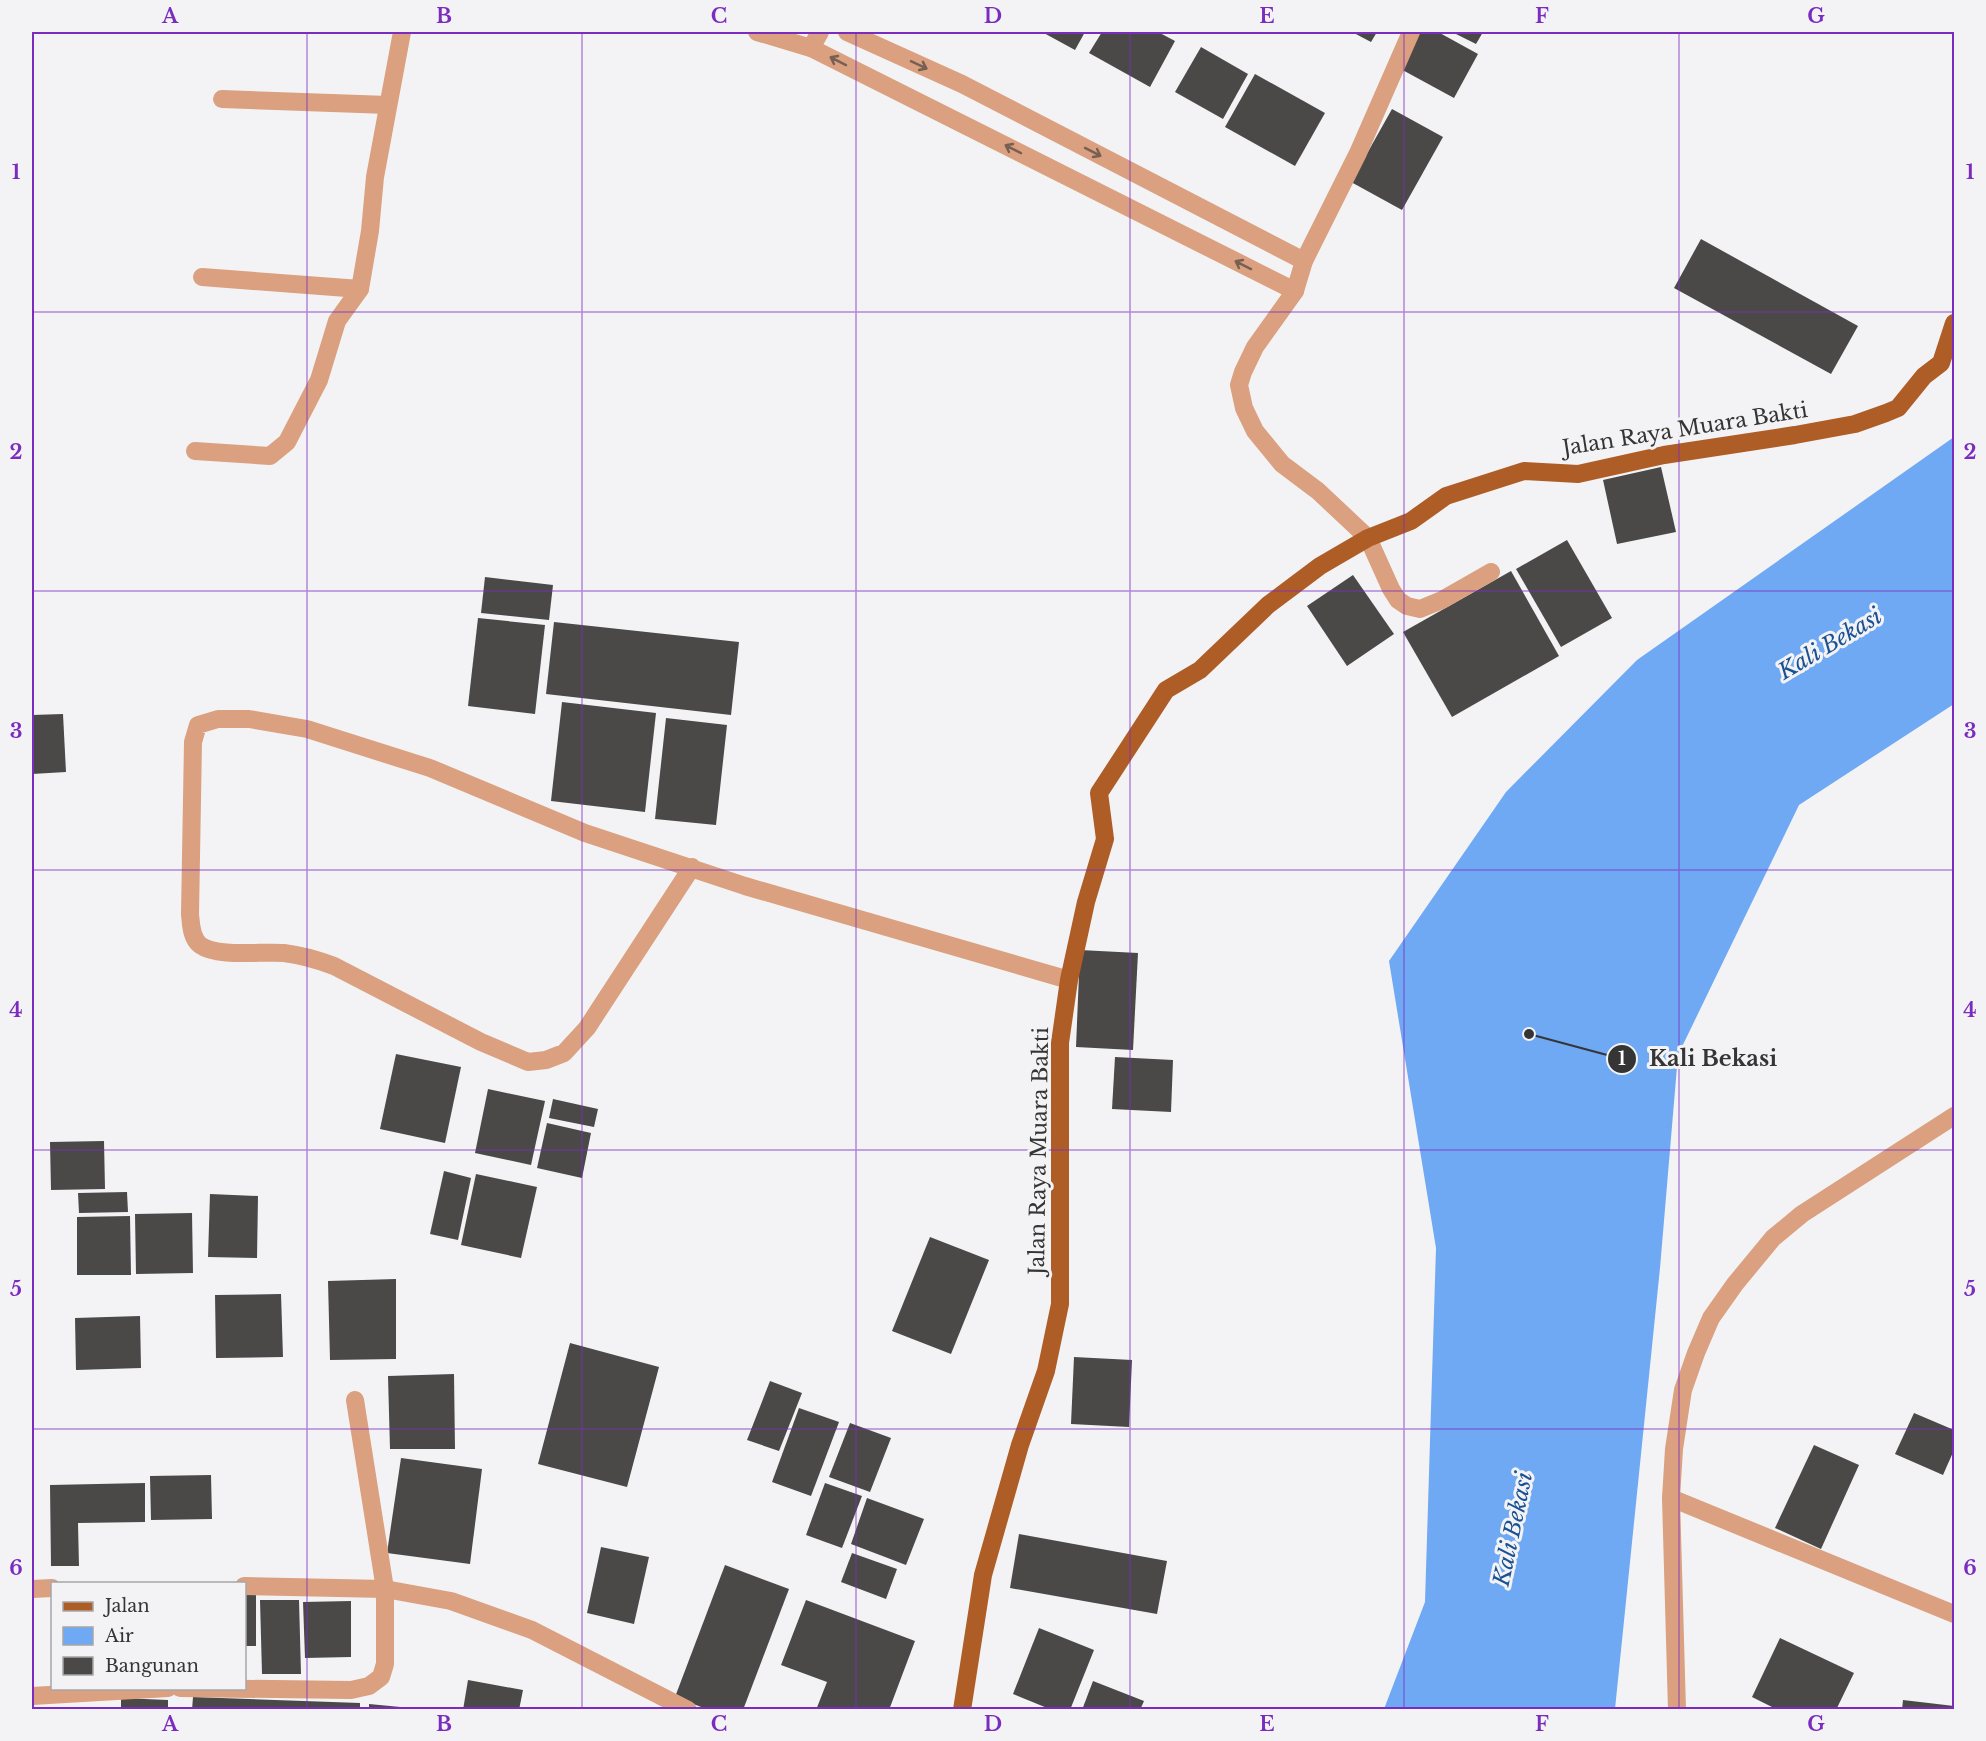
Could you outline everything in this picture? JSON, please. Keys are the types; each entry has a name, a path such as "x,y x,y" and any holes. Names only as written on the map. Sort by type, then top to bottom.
{"main road":[{"name":"Jalan Raya Muara Bakti","path":"962,1710 983,1575 1020,1445 1046,1371 1060,1304 1060,1043 1069,980 1086,902 1105,839 1099,793 1166,690 1200,670 1268,605 1320,566 1368,538 1411,521 1446,496 1524,471 1578,474 1664,455 1695,452 1835,428 1887,413 1898,408 1924,376 1941,363 1954,323"}],"street":[{"path":"195,451 270,456 287,442 320,380 338,321 360,289 370,231 375,177 402,32"},
{"path":"757,32 811,48 1295,291"},
{"path":"811,48 820,32"},
{"path":"847,32 962,84 1305,261"},
{"path":"1411,32 1358,153 1305,261 1295,291 1255,347 1239,385 1244,408 1255,431 1282,464 1318,491 1368,538 1398,600 1407,606 1420,609 1442,600 1491,572"},
{"path":"222,99 388,105"},
{"path":"1053,169 1069,140"},
{"path":"201,277 360,289"},
{"path":"692,867 586,1028 564,1053 546,1060 528,1062 481,1042 334,966 310,958 283,953 224,953 200,945 192,934 190,914 192,742 198,725 218,719 249,719 307,729 430,768 585,833 692,867 745,886 1069,980"},
{"path":"1677,1710 1671,1498 1678,1413 1683,1390 1711,1318 1735,1284 1773,1238 1802,1214 1954,1116"},
{"path":"246,1690 351,1690 369,1686 381,1677 385,1664 385,1588 355,1400"},
{"path":"1671,1498 1954,1614"},
{"path":"246,1586 385,1588 451,1601 532,1630 688,1710"},
{"path":"32,1589 51,1588"},
{"path":"32,1696 149,1690"}],"water":[{"path":"1954,437 1954,704 1799,805 1678,1055 1660,1268 1615,1709 1384,1709 1425,1602 1436,1248 1389,961 1506,792 1637,660"}],"building":[{"path":"1042,32 1085,32 1075,50"},
{"path":"1102,32 1158,32 1175,41 1150,87 1089,53"},
{"path":"1352,32 1377,32 1371,42"},
{"path":"1418,32 1438,32 1478,54 1454,98 1397,67"},
{"path":"1452,32 1483,32 1476,44"},
{"path":"1201,47 1248,74 1223,119 1175,92"},
{"path":"1255,74 1325,113 1295,166 1225,127"},
{"path":"1392,109 1443,137 1402,210 1351,182"},
{"path":"1701,239 1858,326 1831,374 1674,288"},
{"path":"1661,467 1676,532 1617,544 1603,480"},
{"path":"1567,540 1612,618 1561,647 1516,569"},
{"path":"1511,571 1559,656 1452,717 1403,632"},
{"path":"1353,575 1394,634 1347,666 1307,606"},
{"path":"485,577 553,585 549,620 481,613"},
{"path":"478,618 545,625 535,714 468,706"},
{"path":"554,622 739,642 731,715 546,694"},
{"path":"562,702 656,713 645,812 551,801"},
{"path":"63,714 66,772 32,774 32,715"},
{"path":"666,718 727,725 716,825 655,819"},
{"path":"1080,950 1138,953 1133,1050 1076,1047"},
{"path":"396,1054 461,1067 445,1143 380,1129"},
{"path":"1115,1057 1173,1060 1171,1112 1112,1109"},
{"path":"488,1089 545,1101 531,1165 475,1153"},
{"path":"553,1099 598,1109 594,1127 549,1118"},
{"path":"547,1123 591,1133 582,1178 537,1168"},
{"path":"104,1141 105,1189 51,1190 50,1142"},
{"path":"444,1171 471,1178 458,1240 430,1234"},
{"path":"476,1174 537,1187 521,1258 461,1245"},
{"path":"127,1192 128,1212 79,1213 78,1193"},
{"path":"210,1194 258,1196 257,1258 208,1257"},
{"path":"192,1213 193,1273 136,1274 135,1214"},
{"path":"130,1216 131,1275 77,1275 77,1217"},
{"path":"930,1237 989,1260 951,1354 892,1331"},
{"path":"396,1279 396,1359 330,1360 328,1281"},
{"path":"281,1294 283,1357 216,1358 215,1295"},
{"path":"140,1316 141,1368 76,1370 75,1318"},
{"path":"570,1343 659,1367 627,1487 538,1464"},
{"path":"1074,1357 1132,1360 1129,1427 1071,1424"},
{"path":"454,1374 455,1449 390,1449 388,1376"},
{"path":"770,1381 802,1393 779,1451 747,1440"},
{"path":"799,1408 839,1422 811,1496 772,1482"},
{"path":"1914,1413 1954,1430 1954,1450 1943,1475 1895,1454"},
{"path":"850,1423 891,1438 870,1492 829,1477"},
{"path":"1814,1445 1859,1465 1821,1549 1775,1528"},
{"path":"401,1458 482,1469 470,1564 387,1553"},
{"path":"211,1475 212,1519 151,1520 150,1476"},
{"path":"145,1483 145,1522 78,1523 79,1566 51,1566 50,1485"},
{"path":"825,1483 862,1496 842,1548 806,1535"},
{"path":"867,1498 924,1519 906,1565 851,1544"},
{"path":"1019,1534 1167,1561 1157,1614 1010,1588"},
{"path":"601,1547 649,1557 634,1624 587,1613"},
{"path":"852,1553 897,1569 886,1599 841,1582"},
{"path":"725,1565 789,1589 743,1710 709,1710 675,1697"},
{"path":"256,1593 256,1646 246,1646 246,1594"},
{"path":"260,1600 299,1600 301,1674 262,1674"},
{"path":"806,1600 915,1641 889,1710 816,1710 827,1682 781,1665"},
{"path":"351,1601 351,1657 305,1658 303,1602"},
{"path":"1039,1628 1094,1650 1070,1710 1052,1710 1013,1694"},
{"path":"1780,1638 1854,1673 1836,1710 1778,1710 1752,1697"},
{"path":"468,1680 523,1690 519,1710 463,1710"},
{"path":"1093,1681 1144,1701 1140,1710 1082,1710"},
{"path":"193,1697 360,1703 360,1710 192,1710"},
{"path":"121,1698 168,1700 168,1710 121,1710"},
{"path":"1903,1700 1954,1706 1954,1710 1902,1710"},
{"path":"369,1704 411,1708 411,1710 369,1710"}],"place":[{"name":"Kali Bekasi","path":"1529,1034"}]}
